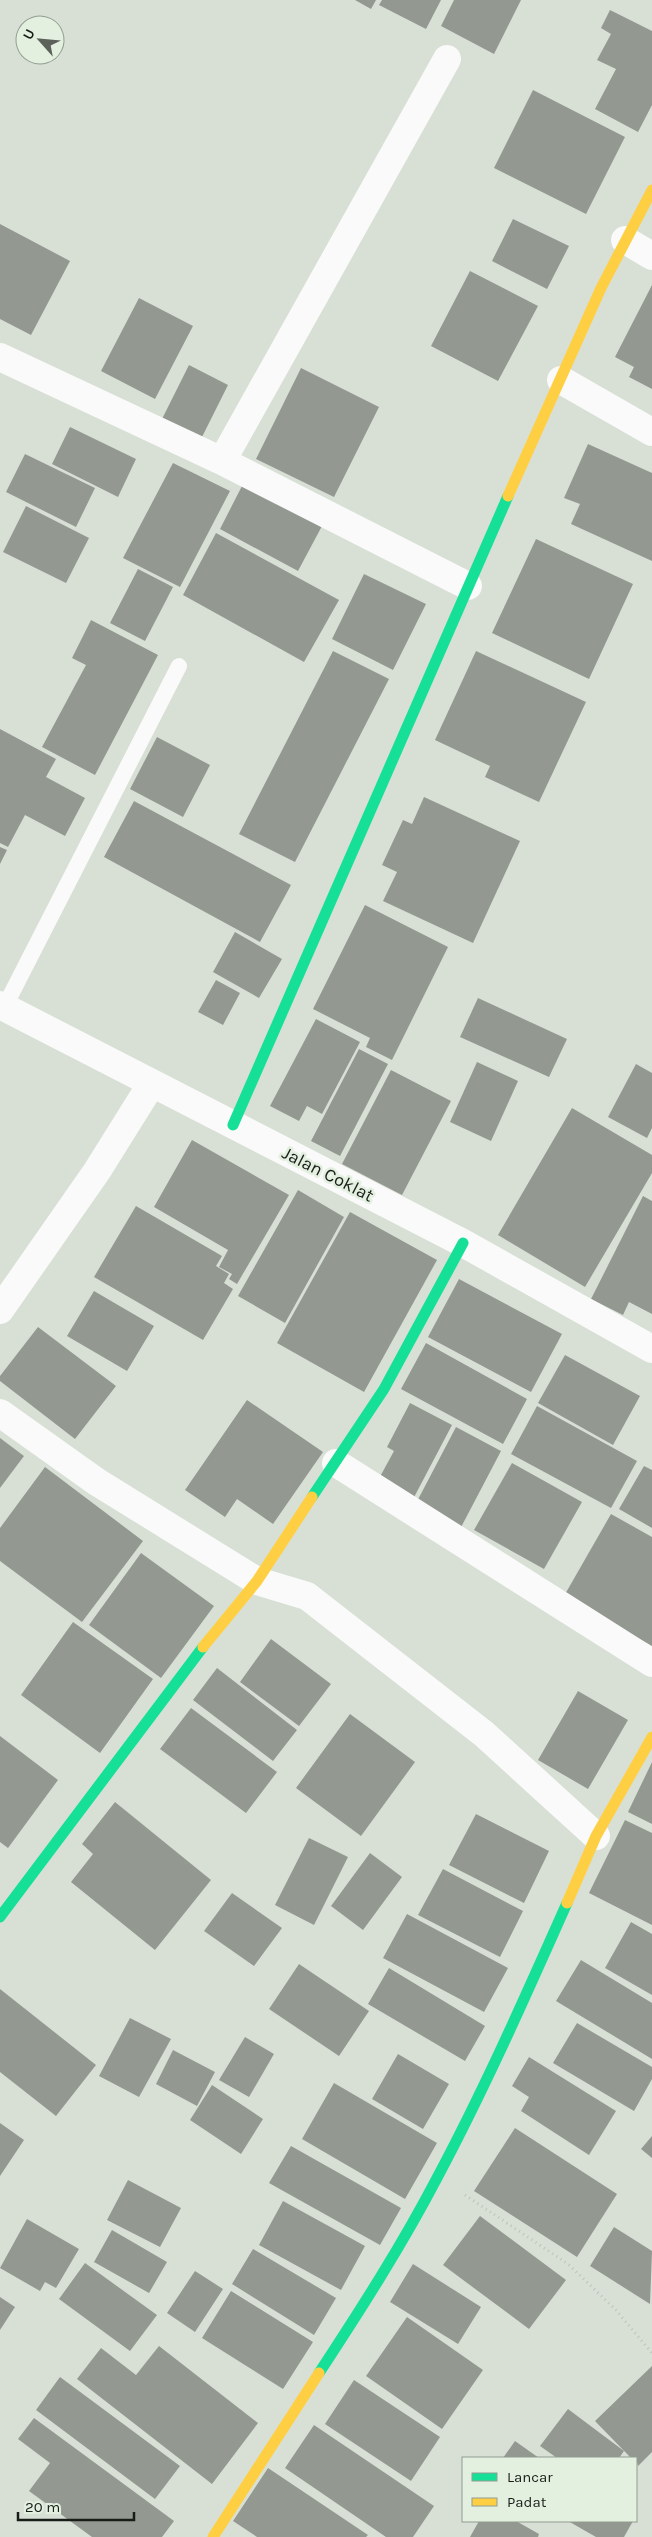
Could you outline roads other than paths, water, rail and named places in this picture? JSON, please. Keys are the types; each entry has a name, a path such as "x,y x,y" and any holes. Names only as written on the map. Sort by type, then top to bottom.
{"street":[{"path":"222,461 447,59"},
{"path":"233,1125 468,586 562,380 601,288 652,190"},
{"path":"625,240 652,256"},
{"path":"0,357 222,461 468,586"},
{"path":"562,380 652,432"},
{"name":"Jalan Coklat","path":"2,1007 463,1243 652,1349"},
{"path":"0,1310 97,1171 152,1083"},
{"path":"0,1917 188,1666 256,1581 384,1389 463,1243"},
{"path":"0,1413 97,1482 256,1581 307,1596 484,1734 596,1836"},
{"path":"336,1463 652,1664"},
{"path":"213,2537 378,2282 437,2178 510,2032 596,1836 652,1737"}],"lane":[{"path":"2,1007 179,666"}]}
